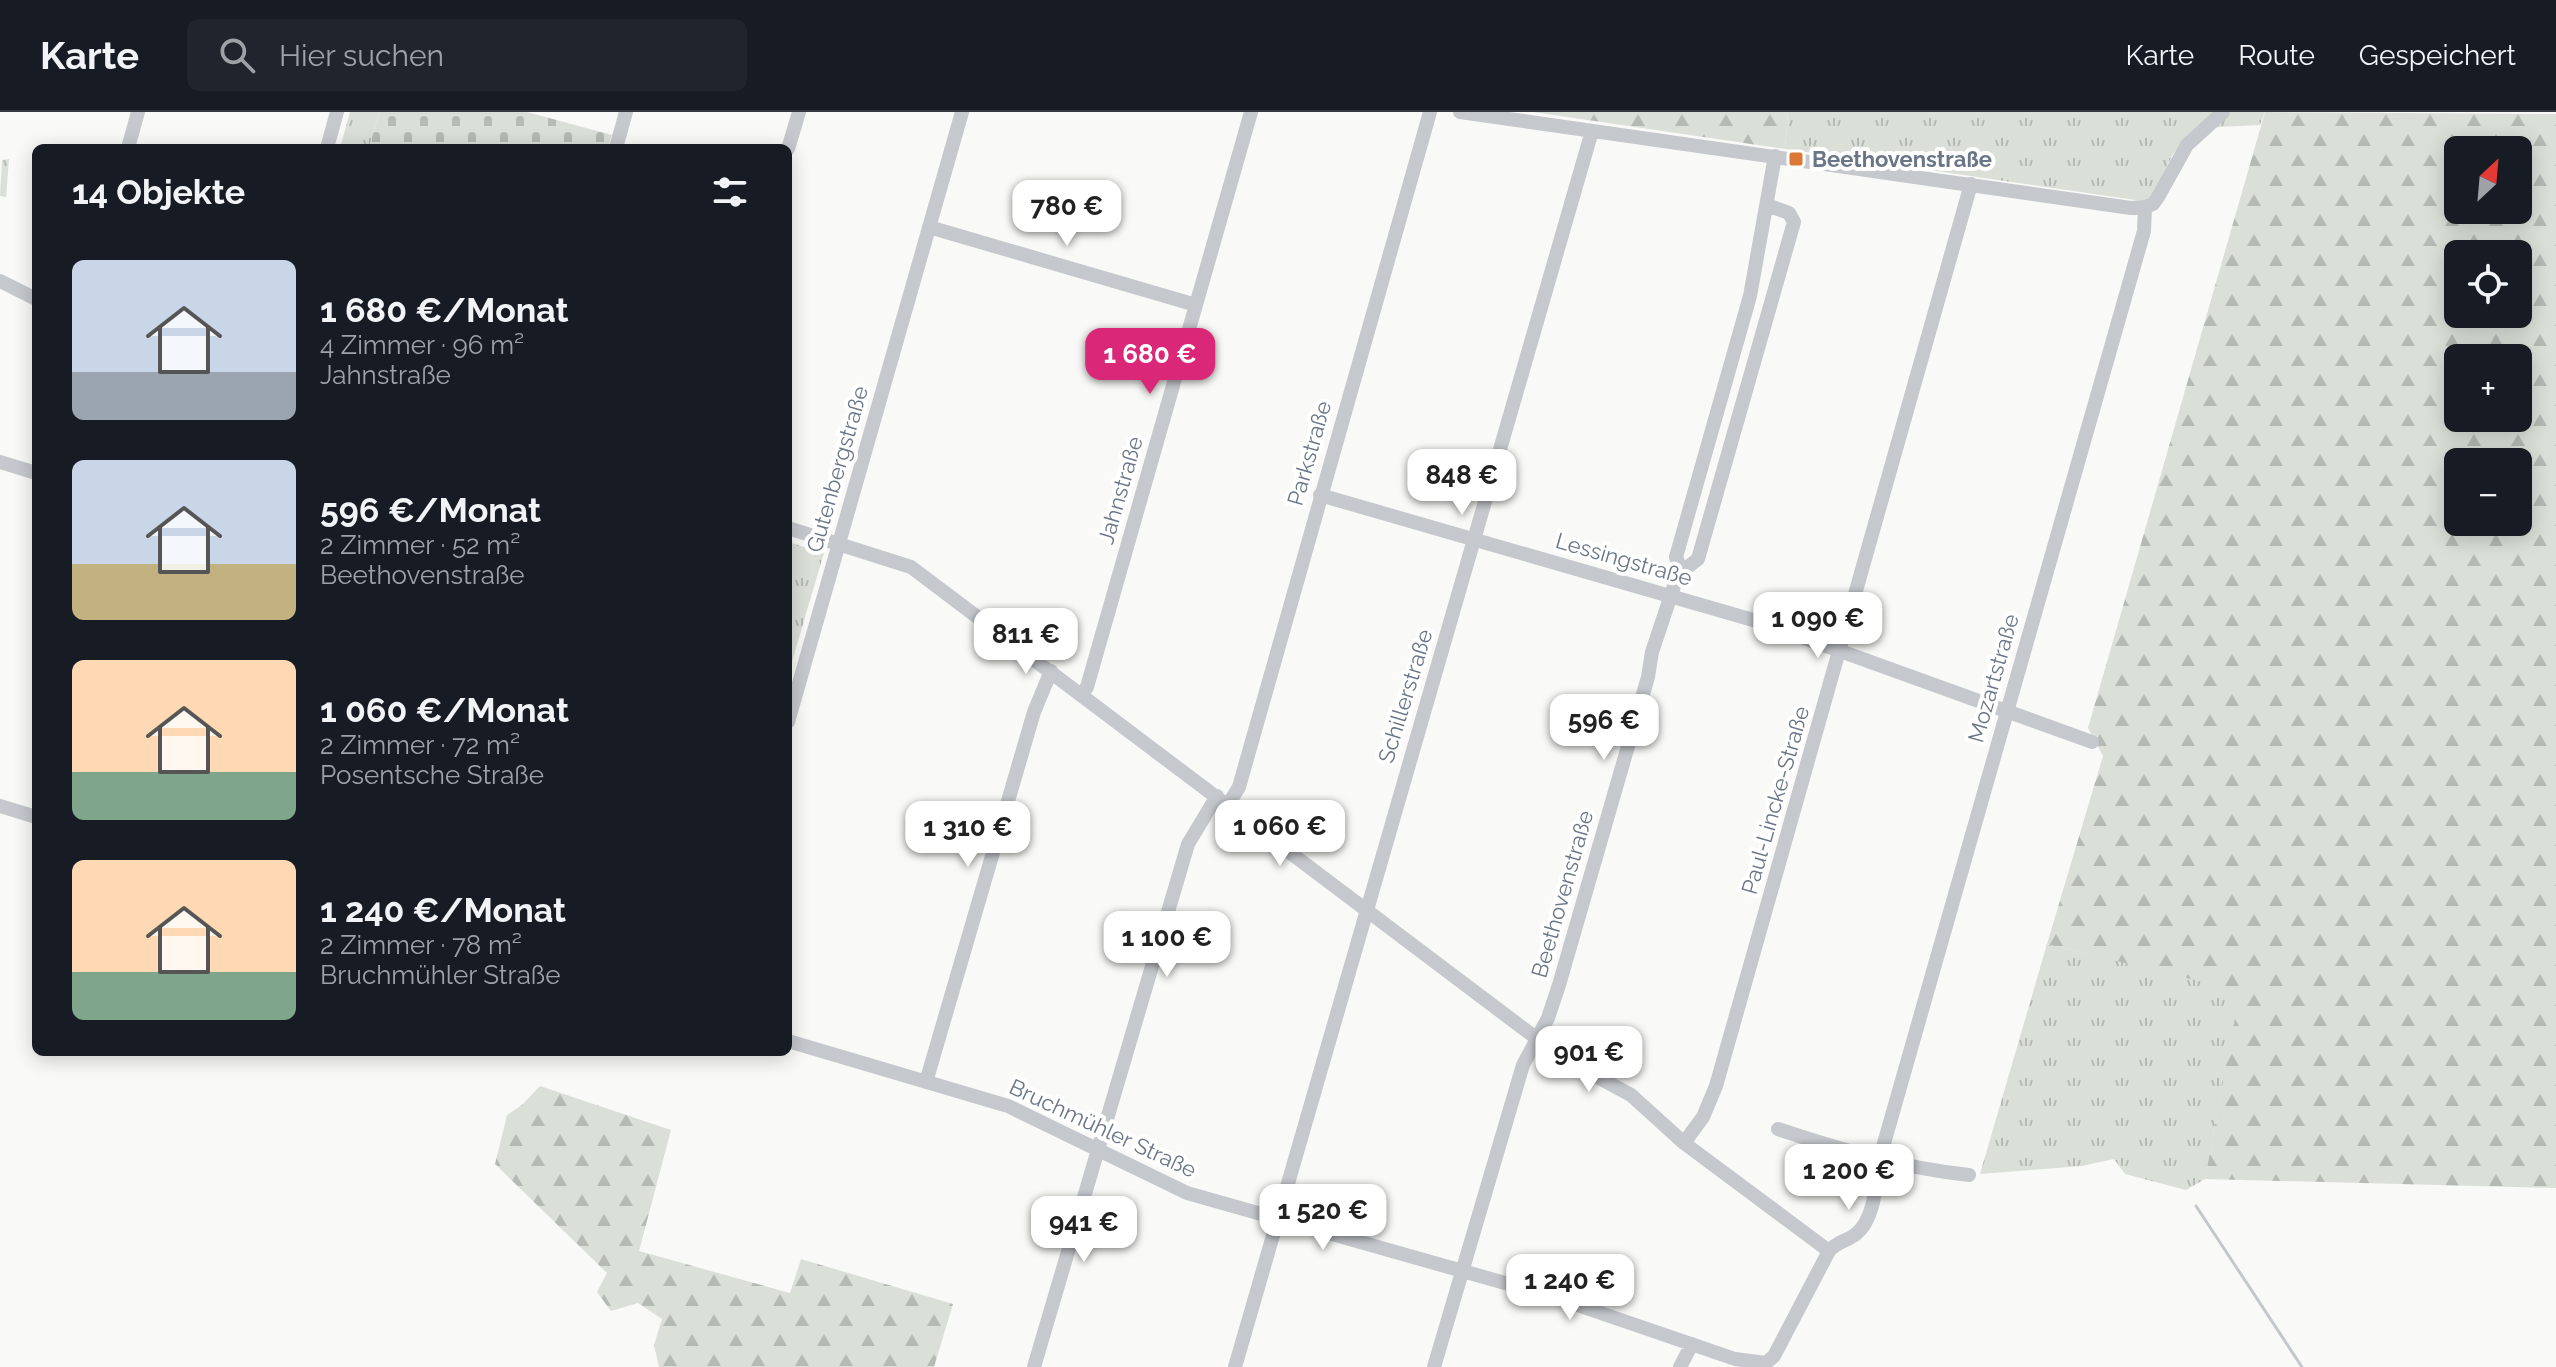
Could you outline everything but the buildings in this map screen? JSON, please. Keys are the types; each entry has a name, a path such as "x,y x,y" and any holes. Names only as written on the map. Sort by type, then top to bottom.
{"street":[{"path":"129,144 138,112"},
{"path":"328,144 337,112"},
{"path":"617,144 626,112"},
{"path":"789,144 799,112"},
{"name":"Gutenbergstraße","path":"792,697 962,112"},
{"name":"Jahnstraße","path":"1081,695 1087,687 1251,112"},
{"name":"Parkstraße","path":"1034,1367 1188,844 1223,800 1239,787 1430,112"},
{"path":"1460,112 2145,207 2153,204 2158,197 2187,145 2223,112"},
{"name":"Schillerstraße","path":"1235,1367 1592,131"},
{"name":"Beethovenstraße","path":"1434,1367 1523,1065 1548,1018 1559,985 1648,677 1652,652 1680,568 1676,557 1750,296 1775,156"},
{"name":"Paul-Lincke-Straße","path":"1684,1143 1703,1117 1716,1086 1971,184"},
{"name":"Beethovenstraße","path":"1680,568 1698,559 1794,222 1789,213 1767,205"},
{"name":"Mozartstraße","path":"1879,1161 2144,231 2145,207"},
{"path":"929,227 1196,305"},
{"path":"0,281 32,297"},
{"path":"0,462 32,472"},
{"name":"Lessingstraße","path":"1320,495 1760,622 2092,742"},
{"path":"792,529 911,567 1536,1038 1570,1062 1631,1095 1684,1143 1829,1251"},
{"path":"926,1082 1034,712 1051,671"},
{"path":"0,806 32,816"},
{"name":"Bruchmühler Straße","path":"792,1042 1008,1106 1187,1193 1551,1296 1735,1359 1766,1363 1774,1356 1829,1251 1862,1229 1875,1192 1879,1161"},
{"path":"1778,1129 1879,1161 1934,1172 1969,1175"},
{"path":"1680,1367 1692,1344"}],"green space":[{"path":"350,112 379,112 370,144 341,144"},
{"path":"379,112 527,112 612,135 609,144 370,144"},
{"path":"1533,112 1788,112 1785,149"},
{"path":"1788,112 2265,112 2260,125 2219,127 2188,134 2173,154 2149,202 1785,149"},
{"path":"2265,112 2556,114 2556,1188 2205,1179 2240,991 2047,944 2103,756 2088,728"},
{"path":"9,159 6,197 0,196 2,160"},
{"path":"792,543 824,553 792,661"},
{"path":"2047,944 2241,990 2205,1179 2186,1190 2125,1174 2114,1159 2082,1166 1980,1174"},
{"path":"540,1086 671,1130 639,1251 790,1293 801,1259 953,1304 934,1367 659,1367 654,1345 662,1319 638,1303 611,1311 597,1292 607,1273 495,1164 507,1115"}],"waterway":[{"path":"2196,1206 2302,1367"}],"place":[{"name":"Beethovenstraße","path":"1796,159"}]}
